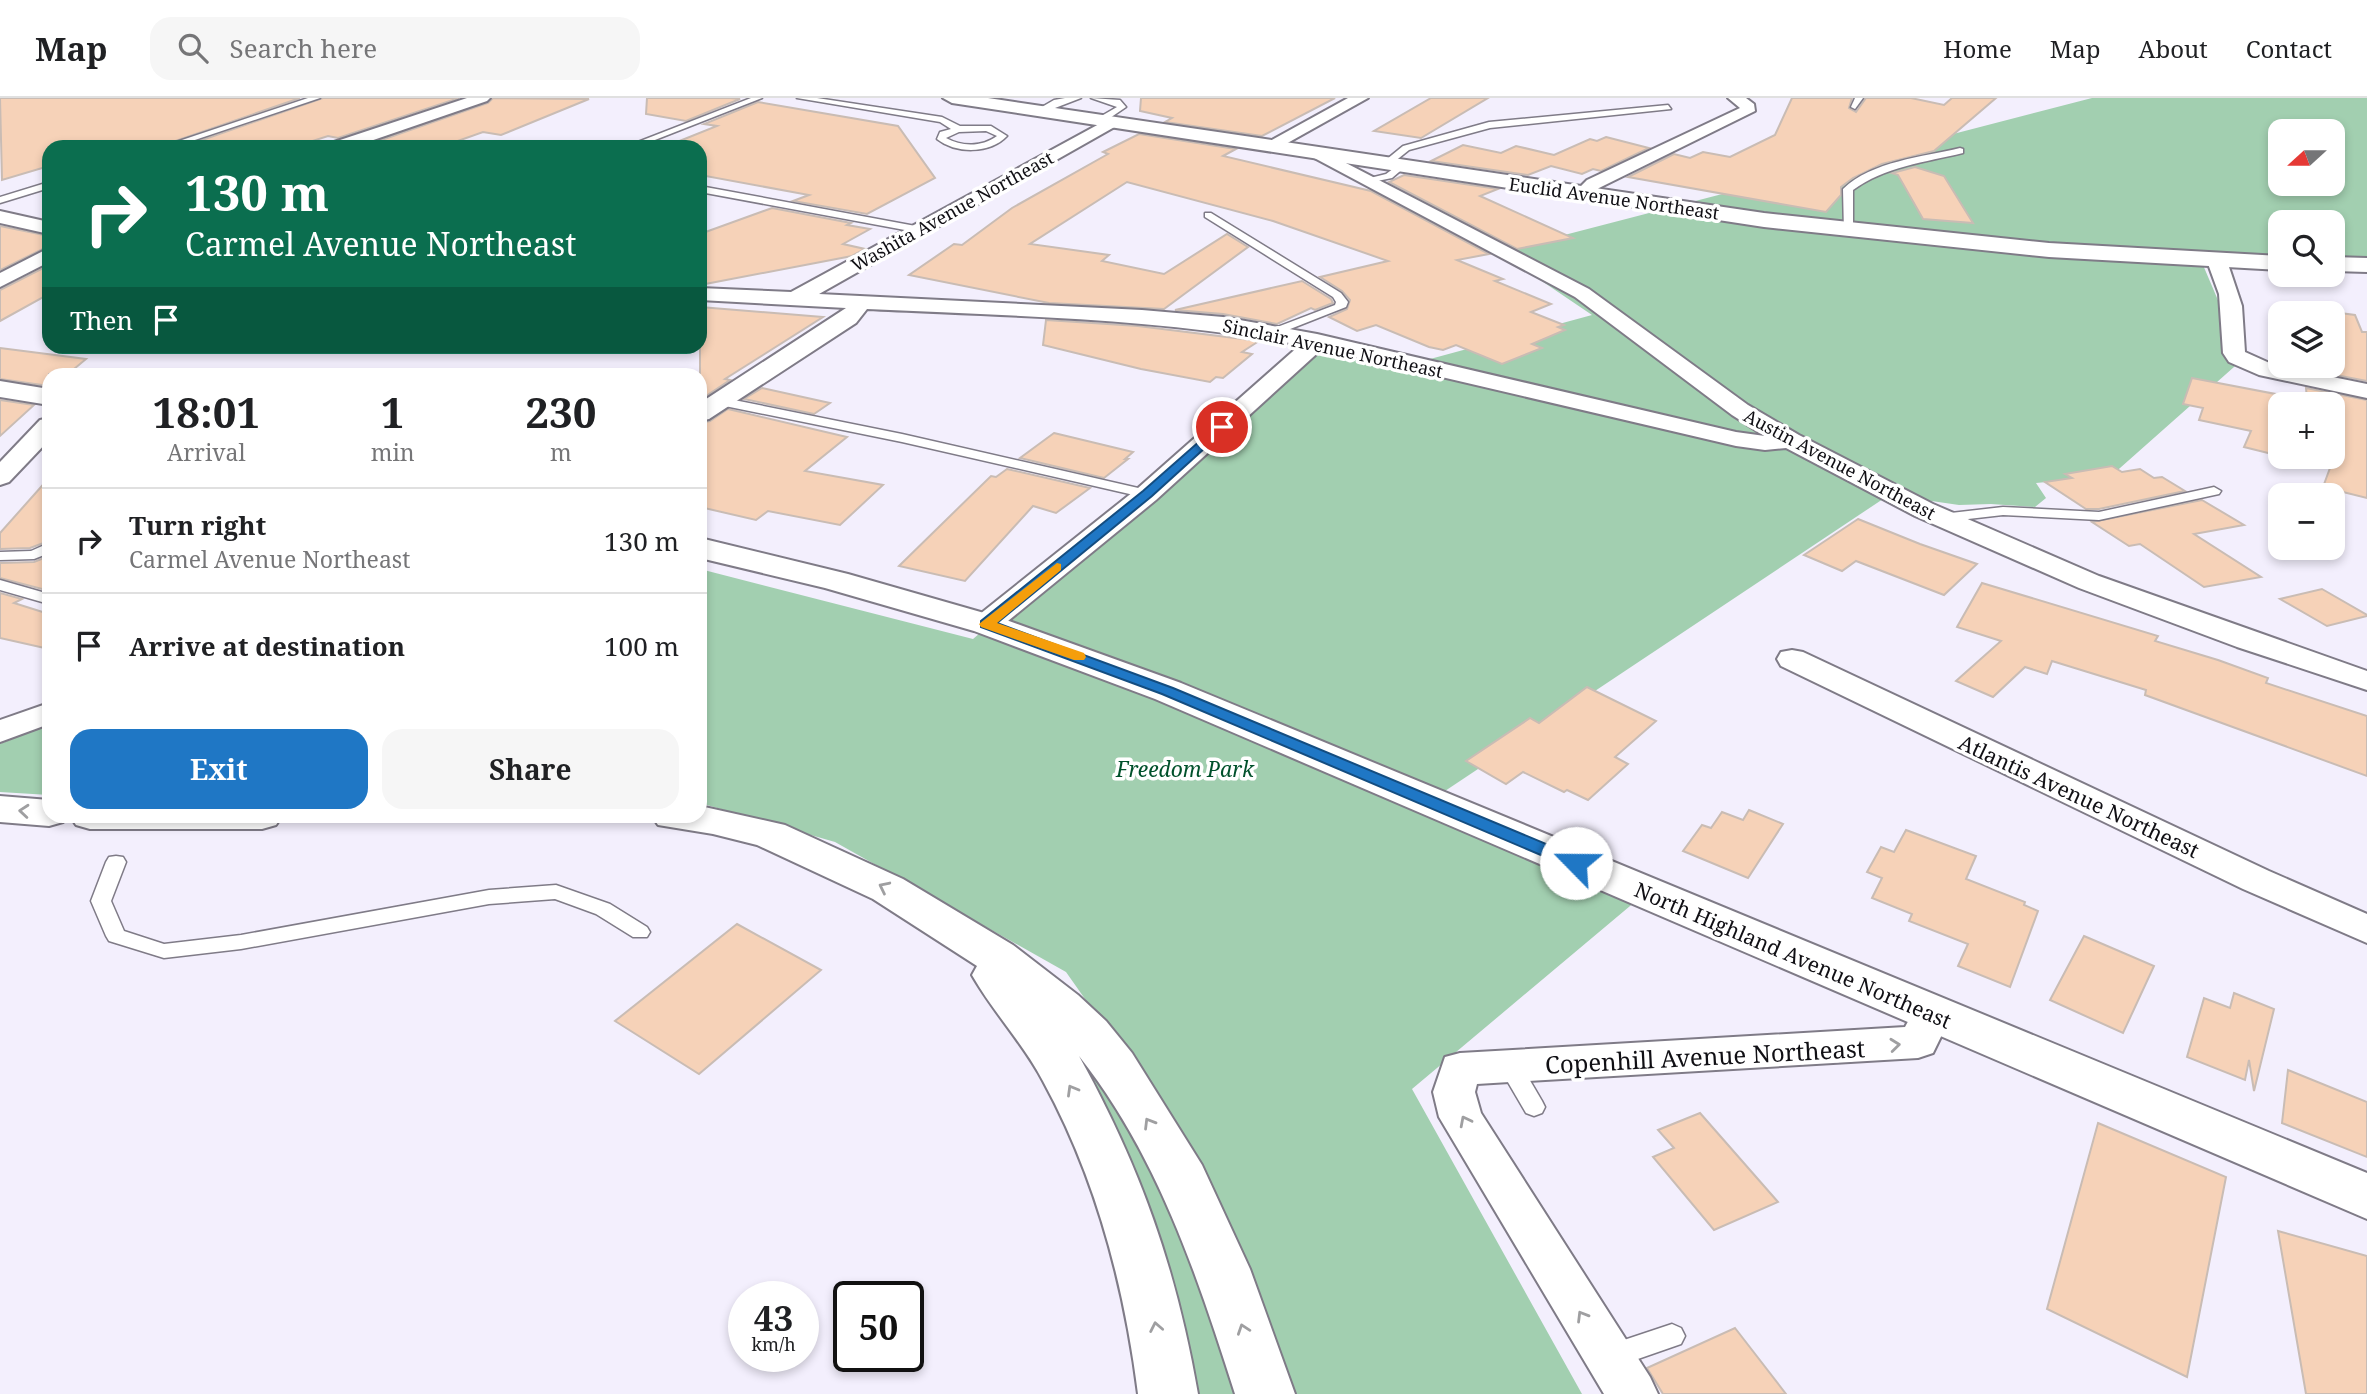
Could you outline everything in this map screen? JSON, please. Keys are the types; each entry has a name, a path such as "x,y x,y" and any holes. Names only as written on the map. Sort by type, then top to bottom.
{"main road":[{"name":"Euclid Avenue Northeast","path":"959,98 1313,153 1385,170 1583,193 1848,230 2049,250 2268,263"},
{"path":"2345,264 2367,265"},
{"path":"0,389 42,396"},
{"name":"North Highland Avenue Northeast","path":"707,550 836,581 986,624 1168,691 2367,1197"},
{"path":"0,809 42,812"},
{"path":"707,820 770,835 888,889 997,957 1061,1007 1089,1034 1115,1066 1184,1180 1222,1269 1265,1394"},
{"path":"941,924 986,965 1016,998 1044,1040 1083,1110 1110,1171 1134,1237 1152,1302 1168,1394"}],"street":[{"path":"358,140 482,98"},
{"path":"1269,146 1360,98"},
{"path":"1583,193 1593,184 1747,111 1745,102 1736,98"},
{"name":"Washita Avenue Northeast","path":"792,300 921,230 1107,121"},
{"name":"Austin Avenue Northeast","path":"1385,170 1582,293 1740,410 1790,440 1942,519 2089,582 2248,641 2367,681"},
{"path":"0,216 42,226"},
{"path":"0,281 42,258"},
{"path":"2217,261 2226,279 2235,315 2234,353 2237,357 2267,370 2367,391"},
{"name":"Sinclair Avenue Northeast","path":"707,295 1142,316 1223,324 1317,341 1736,439 1765,443 1790,440"},
{"name":"Washita Avenue Northeast","path":"710,407 848,318 860,304"},
{"path":"986,624 1147,494 1317,341"},
{"path":"0,477 42,432"},
{"name":"Atlantis Avenue Northeast","path":"1792,659 2256,880 2367,929"},
{"path":"0,732 42,716"},
{"name":"Copenhill Avenue Northeast","path":"1620,1376 1461,1117 1454,1092 1460,1069 1918,1042 1932,1014"}],"lane":[{"path":"187,140 316,98"},
{"path":"647,140 758,98"},
{"path":"801,98 942,120 958,128 988,128 1003,136 994,143 979,146 958,146 941,139 943,134 958,128"},
{"path":"1039,111 1057,102 1077,98"},
{"path":"1095,98 1117,102 1122,107 1107,121"},
{"path":"1385,170 1406,148 1489,125 1668,107"},
{"path":"1848,230 1848,189 1855,183 1895,168 1960,151"},
{"path":"0,200 42,187"},
{"path":"707,189 921,230"},
{"path":"1208,215 1337,295 1342,302 1340,307 1271,333"},
{"path":"710,407 902,438 1147,494"},
{"path":"1942,519 2002,511 2080,518 2214,491"},
{"path":"0,556 34,555 42,551"},
{"path":"0,585 42,597"},
{"path":"116,862 102,901 116,936 164,951 241,942 489,897 556,892 603,909 640,932"},
{"path":"1510,1066 1534,1107"},
{"path":"1620,1376 1672,1336"}],"green space":[{"name":"Freedom Park","path":"2092,98 2367,98 2367,267 2345,266 2345,210 2268,210 2268,266 2203,265 2243,359 2111,476 2036,483 2046,498 2035,507 1959,505 1897,496 1886,497 1418,809 1636,901 1412,1089 1582,1394 1288,1394 1176,1128 1066,972 835,842 707,805 707,571 973,639 1315,350 1408,365 1592,315 1499,252"},
{"path":"42,727 42,795 0,792 0,744"},
{"path":"1087,1069 1097,1070 1180,1203 1238,1394 1182,1394 1078,1078"}],"building":[{"path":"0,98 300,98 178,140 42,140 42,168 2,180"},
{"path":"323,98 459,98 338,138 328,136 316,140 202,140"},
{"path":"493,98 589,99 501,135 483,132 461,140 382,140 488,103"},
{"path":"647,98 740,99 686,121 646,114"},
{"path":"1141,98 1335,98 1262,136 1165,122 1172,118 1140,111"},
{"path":"1431,98 1488,98 1421,138 1374,131"},
{"path":"1792,98 1852,98 1849,108 1856,112 1866,98 1911,98 1944,105 1952,98 1996,98 1934,151 1882,164 1853,178 1841,187 1841,195 1826,212 1628,177 1674,154 1690,158 1703,152 1730,157 1775,135"},
{"path":"758,102 898,126 935,178 867,214 793,201 809,195 707,176 707,140 682,140 717,126 704,124"},
{"path":"1139,134 1236,149 1223,156 1371,191 1489,254 1457,260 1503,279 1495,281 1551,304 1531,312 1564,325 1558,327 1565,330 1532,344 1542,348 1502,364 1456,345 1443,350 1429,347 1376,325 1357,331 1329,317 1347,309 1350,300 1342,291 1320,277 1388,261 1273,221 1127,182 1030,244 1109,255 1102,261 1164,274 1227,234 1248,247 1164,309 1049,303 909,275 954,244 962,245 1012,208 1108,154 1103,152"},
{"path":"1606,137 1649,148 1601,171 1593,169 1582,174 1551,166 1528,175 1431,161 1463,145 1501,153 1516,146 1554,155 1590,139 1597,141"},
{"path":"1915,167 1944,176 1973,223 1923,219 1898,175 1892,173"},
{"path":"1404,175 1498,189 1480,196 1573,238 1517,249 1389,182"},
{"path":"772,208 870,229 843,244 865,249 852,256 707,284 707,231"},
{"path":"0,226 42,235 42,249 0,270"},
{"path":"42,269 42,298 0,321 0,290"},
{"path":"1302,281 1331,299 1333,303 1315,310 1311,308 1277,324 1223,314 1175,310"},
{"path":"707,308 823,317 725,379 730,380 707,395 707,368 700,368 700,354 707,354"},
{"path":"2345,314 2355,315 2362,332 2367,332 2367,381 2345,377"},
{"path":"1046,320 1138,326 1259,341 1242,352 1252,354 1223,378 1216,377 1210,382 1141,369 1043,345"},
{"path":"0,348 86,359 75,368 42,368 42,385 0,379"},
{"path":"2192,378 2268,393 2268,453 2244,447 2251,431 2199,420 2203,408 2183,404"},
{"path":"762,388 830,403 814,414 744,399"},
{"path":"2306,388 2326,392 2306,392"},
{"path":"2345,396 2367,400 2367,498 2345,492 2345,483 2324,483 2330,469 2345,469"},
{"path":"0,400 34,405 0,436"},
{"path":"728,409 847,437 805,471 883,485 840,525 768,511 756,520 707,509 707,422"},
{"path":"1054,433 1133,452 1104,478 1020,458"},
{"path":"2112,466 2122,472 2140,469 2154,478 2162,477 2185,491 2099,509 2086,509 2045,482 2072,478 2065,474"},
{"path":"1007,469 1090,488 1056,513 1033,506 965,581 899,566 991,476 996,477"},
{"path":"42,486 42,544 30,548 0,549 0,533"},
{"path":"2202,500 2244,525 2194,534 2261,577 2204,587 2140,544 2129,546 2092,522"},
{"path":"1858,519 1977,564 1944,595 1856,561 1842,571 1804,555"},
{"path":"42,559 42,589 0,578 0,563 34,562"},
{"path":"1982,583 2158,636 2155,641 2218,660 2268,678 2266,683 2367,716 2367,776 2145,695 2146,690 2052,661 2047,674 2025,667 1993,697 1956,681 2001,641 1957,627"},
{"path":"2322,589 2367,616 2327,626 2280,599"},
{"path":"0,593 22,599 14,603 42,612 42,647 0,638"},
{"path":"1587,687 1656,721 1615,757 1628,764 1588,800 1567,790 1564,792 1523,772 1506,784 1466,761 1530,718 1539,723"},
{"path":"1749,810 1783,824 1748,878 1683,851 1702,825 1711,828 1722,812 1743,820"},
{"path":"1906,830 1976,856 1966,879 2025,902 2024,905 2038,911 2010,987 1958,966 1968,944 1909,921 1912,914 1872,898 1882,878 1867,872 1881,847 1894,852"},
{"path":"737,924 821,970 699,1074 615,1021"},
{"path":"2084,936 2154,966 2123,1033 2050,1000"},
{"path":"2234,993 2274,1009 2254,1091 2249,1060 2245,1080 2187,1057 2204,998 2230,1008"},
{"path":"2288,1070 2367,1102 2367,1157 2282,1123"},
{"path":"1700,1113 1778,1202 1714,1230 1653,1157 1674,1148 1658,1130"},
{"path":"2098,1123 2226,1177 2187,1377 2047,1309"},
{"path":"2278,1231 2367,1256 2367,1394 2306,1394"},
{"path":"1735,1328 1786,1394 1663,1394 1647,1368"}],"slow traffic":[{"path":"1057,567 986,624 1079,657"}],"route":[{"path":"1222,427 1147,494 986,624 1071,653 1168,691 1576,863"}]}
